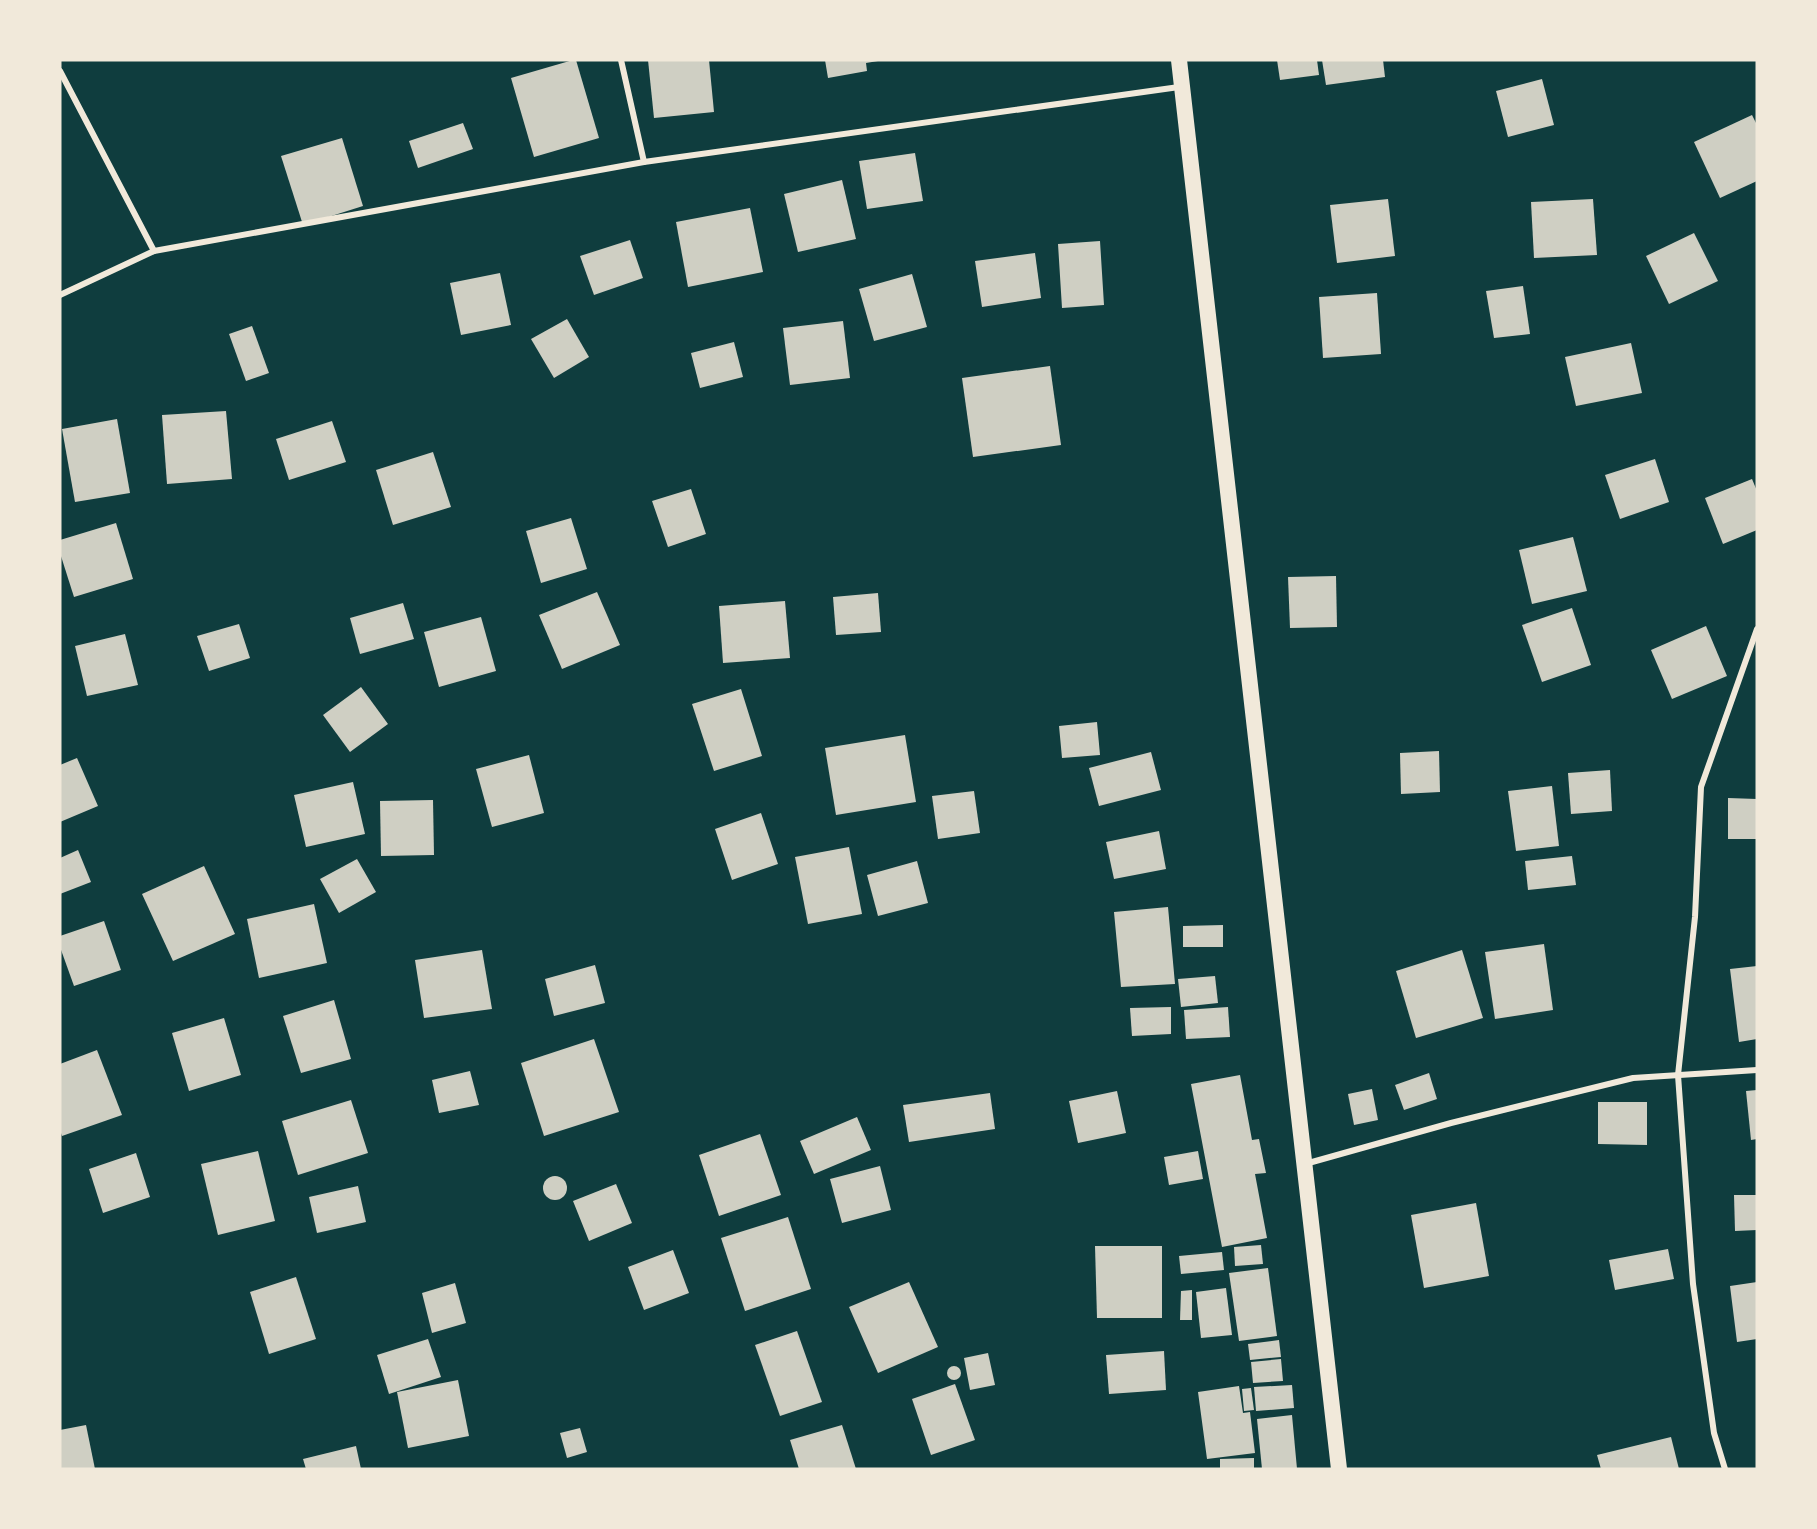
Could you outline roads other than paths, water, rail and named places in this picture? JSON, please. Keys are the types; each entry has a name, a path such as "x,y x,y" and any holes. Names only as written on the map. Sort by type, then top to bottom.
{"highway":[{"path":"1179,60 1339,1469"}],"street":[{"path":"621,60 644,162"},
{"path":"60,71 154,251"},
{"path":"60,295 154,251 644,162 1182,87"},
{"path":"1725,1469 1714,1432 1693,1284 1678,1075 1695,917 1701,787 1757,629"},
{"path":"1304,1164 1451,1123 1633,1078 1757,1070"}]}
